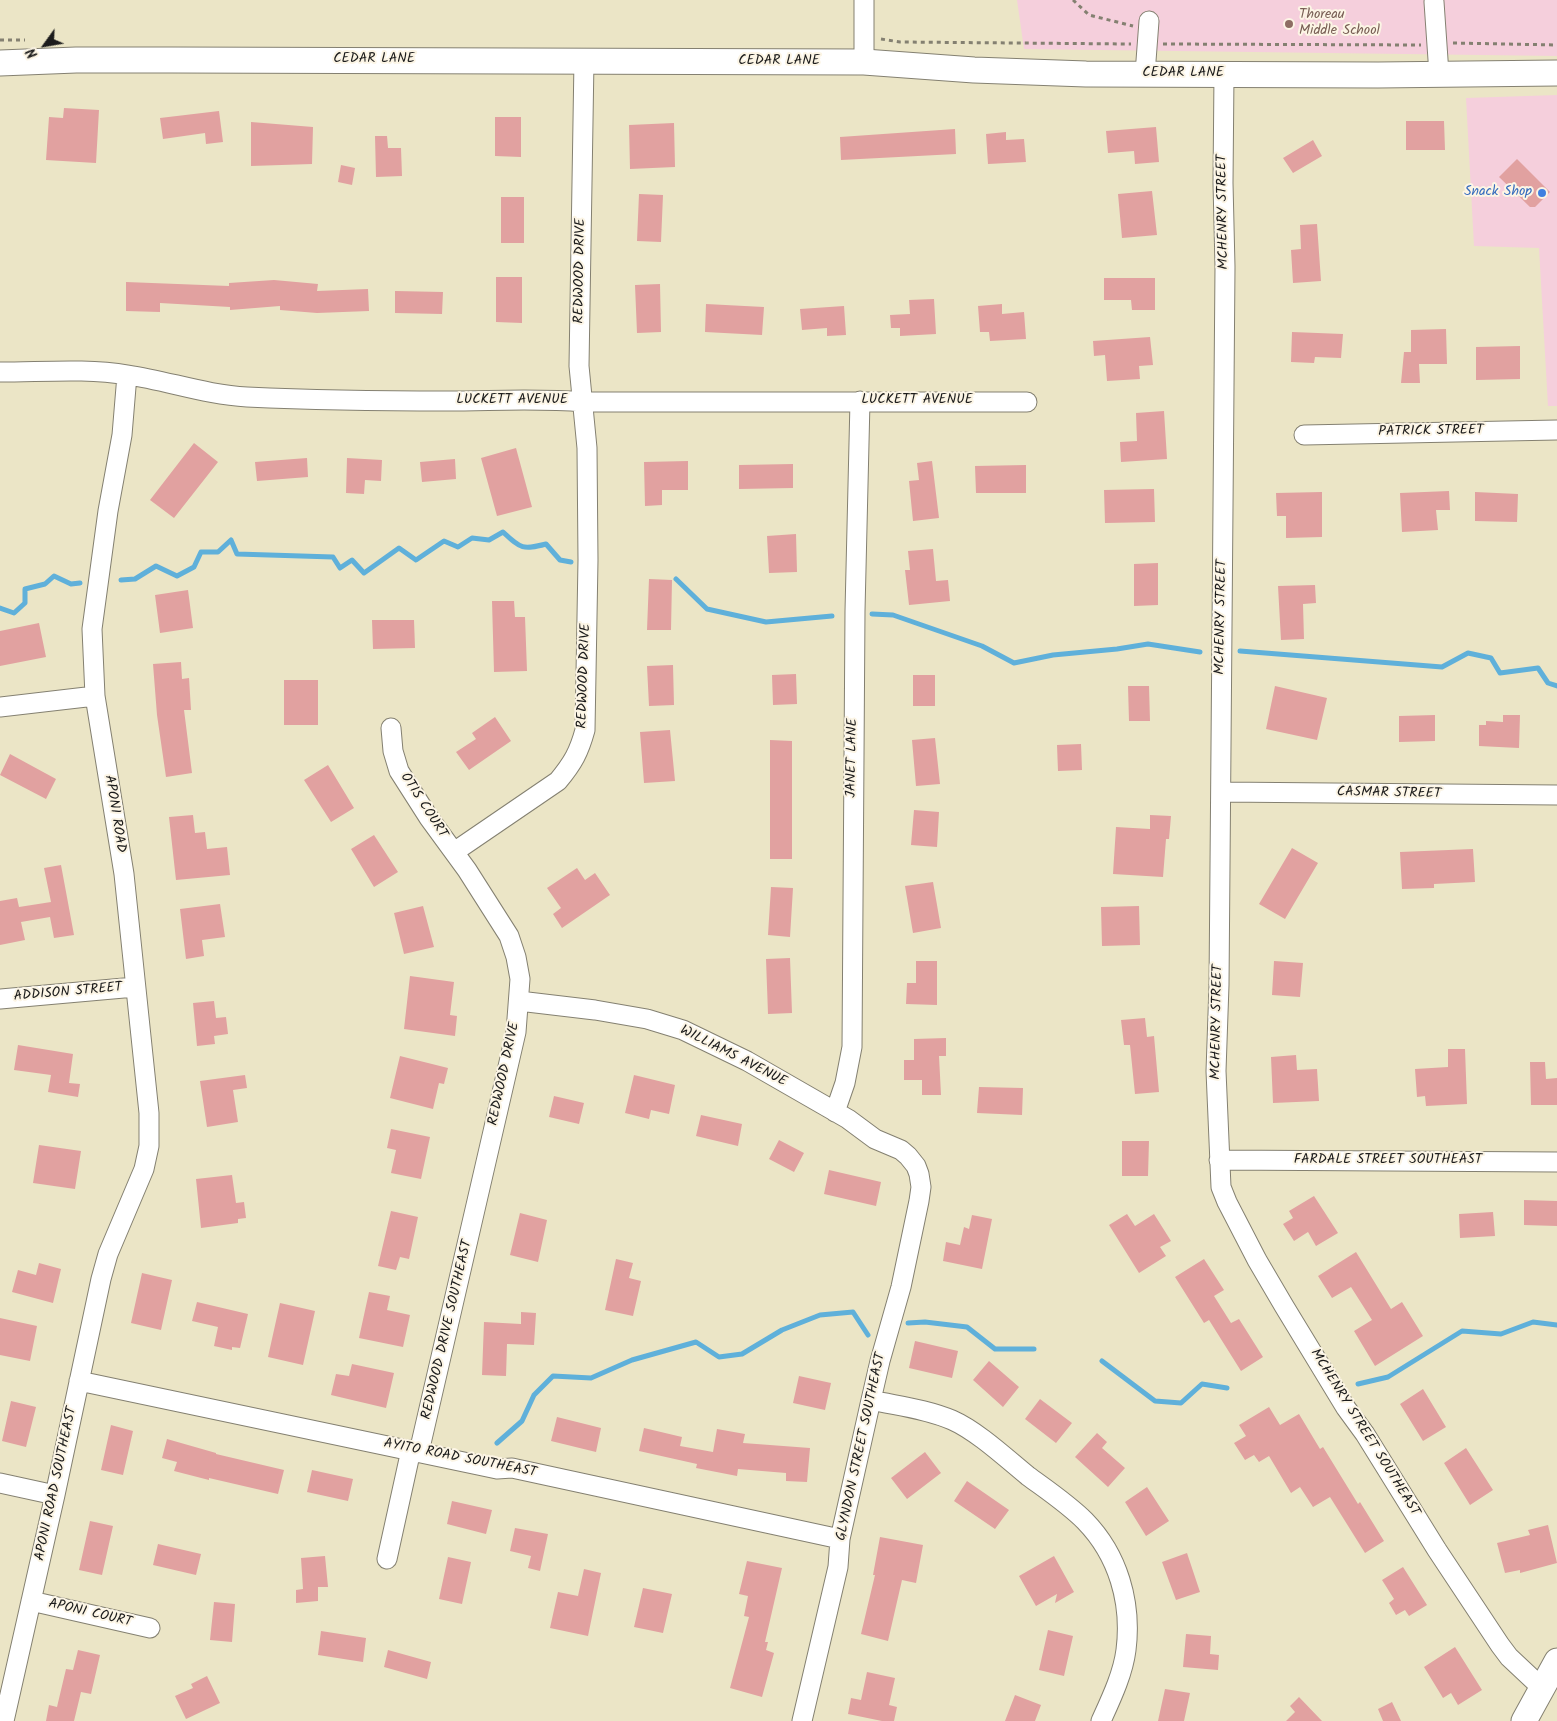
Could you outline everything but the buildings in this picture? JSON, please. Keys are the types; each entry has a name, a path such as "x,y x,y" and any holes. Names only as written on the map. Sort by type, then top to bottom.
{"main road":[{"name":"CEDAR LANE","path":"0,63 76,60 584,60 864,62 983,71 1145,74 1557,73"},
{"path":"1524,1721 1557,1661"}],"street":[{"path":"864,0 864,62"},
{"path":"1434,2 1439,74"},
{"path":"1145,74 1149,25"},
{"name":"REDWOOD DRIVE","path":"476,1207 516,1032 520,979 516,957 509,936 454,852 558,780 571,766 580,749 585,730 588,560 587,448 580,366 584,60"},
{"name":"MCHENRY STREET","path":"1219,1160 1216,1071 1221,792 1225,267 1223,184 1224,74"},
{"name":"LUCKETT AVENUE","path":"0,372 92,371 127,375 197,390 242,396 295,399 447,401 545,399 583,402 1027,402"},
{"name":"APONI ROAD","path":"110,1247 144,1170 149,1146 149,1113 124,874 95,696 92,629 108,511 122,435 127,375"},
{"name":"JANET LANE","path":"835,1112 845,1083 852,1047 854,649 860,401"},
{"name":"PATRICK STREET","path":"1304,435 1557,430"},
{"path":"0,707 95,696"},
{"name":"OTIS COURT","path":"391,728 393,751 400,771 429,818 454,852"},
{"name":"CASMAR STREET","path":"1221,792 1557,796"},
{"name":"ADDISON STREET","path":"0,999 135,987"},
{"name":"WILLIAMS AVENUE","path":"519,1001 595,1010 647,1019 683,1030 747,1061 835,1112 875,1139 901,1150 916,1166 919,1174"},
{"name":"FARDALE STREET SOUTHEAST","path":"1219,1160 1557,1162"},
{"name":"MCHENRY STREET SOUTHEAST","path":"1219,1160 1222,1187 1227,1202 1257,1260 1346,1408 1375,1449 1475,1608 1509,1657 1542,1688"},
{"name":"GLYNDON STREET SOUTHEAST","path":"802,1721 838,1567 840,1539 871,1400 901,1287 919,1201 921,1187 919,1174"},
{"name":"REDWOOD DRIVE SOUTHEAST","path":"387,1560 476,1207"},
{"name":"APONI ROAD SOUTHEAST","path":"4,1721 56,1495 101,1279 110,1247"},
{"name":"AYITO ROAD SOUTHEAST","path":"79,1381 498,1469 512,1468 840,1539"},
{"path":"871,1400 930,1412 954,1421 1054,1495 1084,1520 1099,1537 1112,1558 1121,1579 1128,1623 1126,1651 1115,1689 1101,1721"},
{"path":"0,1483 56,1495"},
{"name":"APONI COURT","path":"31,1601 150,1628"}],"path":[{"path":"1073,0 1089,16 1149,25"}],"shaded area":[{"name":"Thoreau Middle School","path":"1017,0 1557,0 1557,56 1024,49"},
{"path":"1557,95 1557,406 1548,406 1539,248 1474,246 1466,98"}],"waterway":[{"path":"121,580 135,579 156,566 177,576 194,567 201,552 218,552 231,540 237,554 333,557 340,568 352,560 364,573 399,548 416,560 444,541 458,547 472,538 489,540 503,532 523,547 546,544 560,560 571,562"},
{"path":"0,608 14,613 25,603 25,589 45,584 54,576 71,584 80,583"},
{"path":"676,579 707,609 766,622 832,616"},
{"path":"872,614 893,615 982,646 1014,663 1053,655 1148,644 1200,652"},
{"path":"1240,651 1442,667 1468,653 1491,658 1500,673 1538,668 1548,683 1557,686"},
{"path":"497,1443 522,1421 534,1395 553,1376 591,1378 632,1360 696,1342 719,1357 742,1354 782,1330 820,1315 853,1312 868,1335"},
{"path":"908,1323 925,1322 967,1327 995,1349 1034,1349"},
{"path":"1358,1384 1388,1377 1462,1331 1501,1334 1533,1322 1557,1325"},
{"path":"1102,1361 1155,1401 1181,1403 1202,1384 1227,1388"}],"place":[{"name":"Thoreau Middle School","path":"1289,24"},
{"name":"Snack Shop","path":"1542,193"}]}
